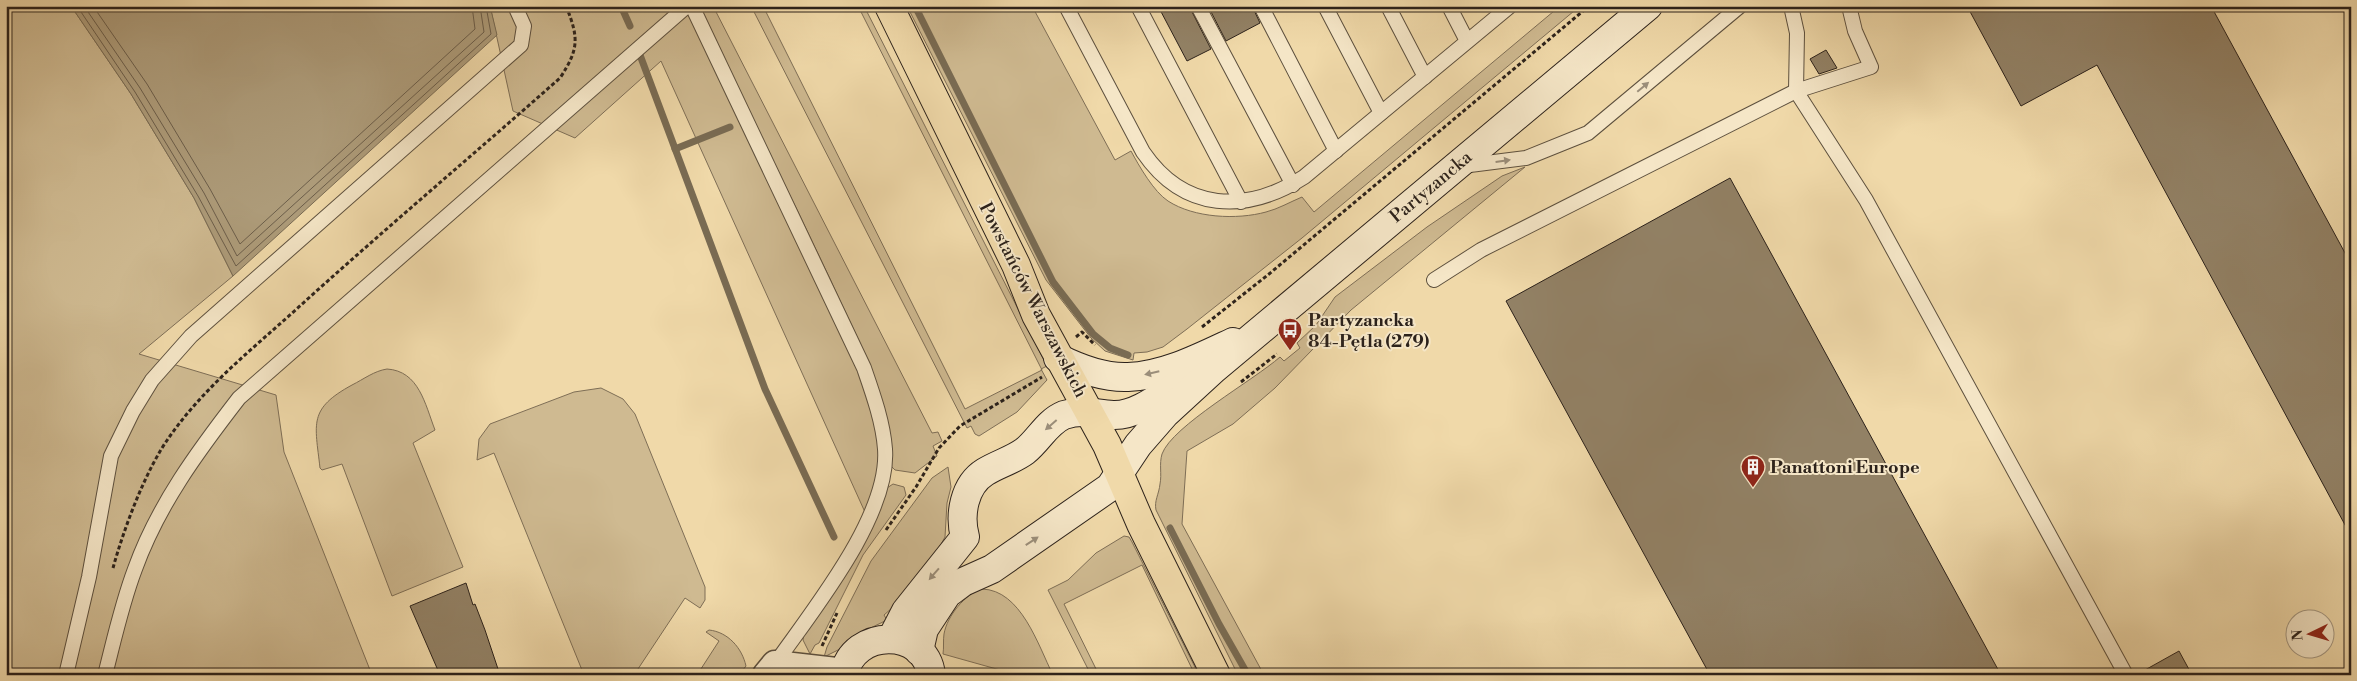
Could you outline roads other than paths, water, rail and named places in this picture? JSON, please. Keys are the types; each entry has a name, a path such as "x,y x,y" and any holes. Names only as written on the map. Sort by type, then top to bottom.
{"main road":[{"name":"Powstańców Warszawskich","path":"890,6 1016,265 1036,315 1057,357 1101,413 1119,473 1141,524 1216,675"},
{"name":"Partyzancka","path":"919,651 924,629 947,594 963,582 992,569 1095,500 1110,487 1130,455 1165,414 1214,369 1648,6"},
{"path":"1057,357 1073,365 1118,377 1130,377 1151,374 1177,365 1262,330"},
{"name":"Partyzancka","path":"892,638 911,604 965,537 962,527 966,498 975,481 984,473 1006,463 1025,450 1051,423 1062,416 1133,411 1185,380 1214,369"},
{"path":"844,673 853,655 867,643 879,639 892,638 910,644 919,651 926,660 931,675"}],"street":[{"path":"771,670 844,673"}],"lane":[{"path":"66,675 89,577 111,456 133,410 152,380 191,336 521,45 524,26 515,6"},
{"path":"105,675 134,569 149,534 185,469 239,398 687,6"},
{"path":"692,6 864,368 878,409 885,450 883,476 869,521 846,560 771,670"},
{"path":"1066,6 1143,152 1158,173 1182,190 1226,202 1241,202 1269,196 1293,185 1510,6"},
{"path":"1138,6 1241,202"},
{"path":"1198,6 1293,185"},
{"path":"1261,6 1336,151"},
{"path":"1325,6 1381,113"},
{"path":"1388,6 1425,77"},
{"path":"1450,6 1468,41"},
{"path":"1454,168 1526,158 1588,133 1740,6"},
{"path":"1791,6 1797,34 1796,91 1866,200 2126,675"},
{"path":"1434,280 1481,250 1796,91 1871,67 1854,32 1849,6"}],"water":[{"path":"71,6 490,6 497,35 233,276 194,198 131,94"}],"waterway":[{"path":"621,6 630,26"},
{"path":"915,6 1053,282 1093,334 1110,348 1128,355"},
{"path":"640,55 765,389 834,537"},
{"path":"675,149 730,127"},
{"path":"1170,528 1219,624 1248,675"}],"place":[{"name":"Partyzancka 84-Pętla (279)","path":"1290,351"},
{"name":"Panattoni Europe","path":"1753,488"}]}
